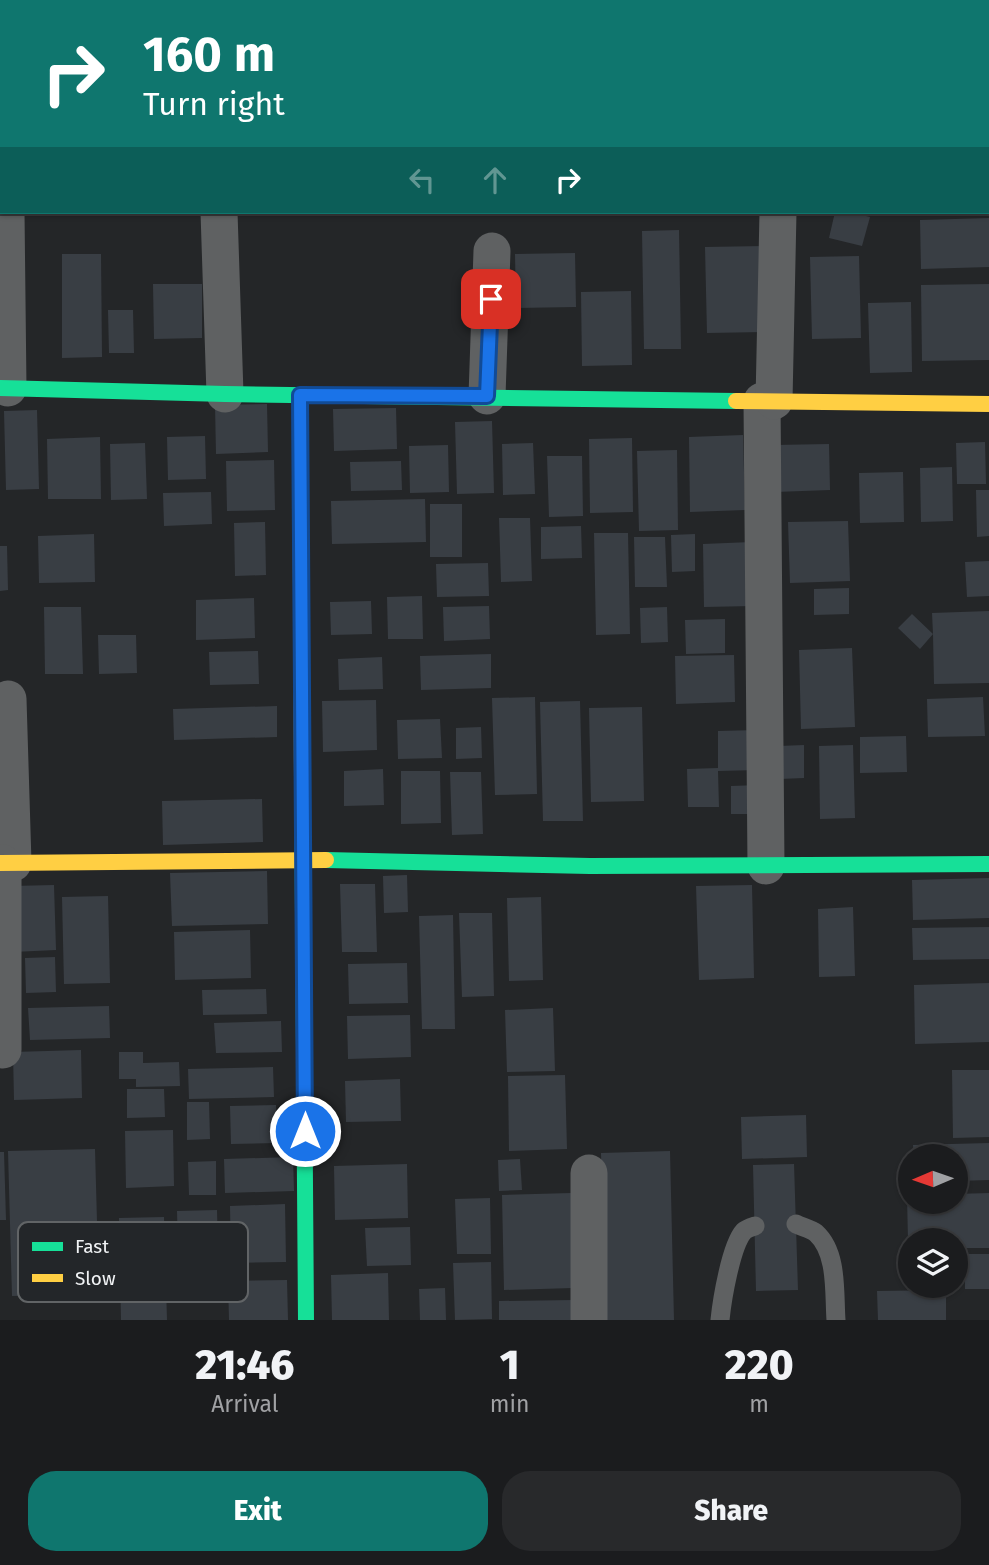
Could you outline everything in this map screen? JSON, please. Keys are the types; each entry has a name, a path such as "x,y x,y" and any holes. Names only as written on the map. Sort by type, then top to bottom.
{"street":[{"path":"6,214 4,388 225,394 989,404"},
{"path":"219,214 225,394"},
{"path":"766,866 768,401 778,214"},
{"path":"487,396 492,251"},
{"path":"300,395 306,1320"},
{"path":"3,1050 8,699"},
{"path":"5,863 304,860 590,866 989,864"},
{"path":"589,1173 589,1320"}],"lane":[{"path":"796,1224 815,1232 826,1245 832,1265 836,1320"},
{"path":"720,1320 734,1250 745,1230 755,1226"}],"building":[{"path":"835,214 870,217 862,246 829,238"},
{"path":"989,218 989,267 921,269 920,220"},
{"path":"679,230 681,349 644,349 642,231"},
{"path":"766,246 768,332 707,333 705,247"},
{"path":"575,253 576,307 516,308 515,254"},
{"path":"62,254 101,254 102,357 62,358"},
{"path":"859,256 861,338 812,339 810,257"},
{"path":"153,284 202,284 202,338 154,339"},
{"path":"989,284 989,360 922,361 921,285"},
{"path":"631,291 632,365 582,366 581,292"},
{"path":"911,302 912,372 870,373 868,303"},
{"path":"108,310 133,310 134,353 109,353"},
{"path":"267,404 268,452 216,454 215,405"},
{"path":"396,408 397,449 334,451 333,409"},
{"path":"37,410 39,489 6,490 4,411"},
{"path":"492,421 494,493 457,494 455,422"},
{"path":"743,435 745,510 690,512 689,437"},
{"path":"205,436 206,479 168,480 167,437"},
{"path":"100,437 101,499 48,499 47,439"},
{"path":"632,438 633,512 590,513 589,439"},
{"path":"985,442 986,484 957,484 956,443"},
{"path":"145,443 147,499 111,500 110,444"},
{"path":"533,443 535,494 503,495 502,444"},
{"path":"829,444 830,490 775,492 774,445"},
{"path":"448,445 449,492 410,493 409,446"},
{"path":"677,450 678,530 639,531 637,451"},
{"path":"547,456 582,456 583,516 549,517"},
{"path":"274,460 275,510 227,511 226,461"},
{"path":"401,461 402,490 351,491 350,462"},
{"path":"952,467 953,521 921,522 920,468"},
{"path":"903,472 904,522 860,523 859,473"},
{"path":"976,490 989,490 989,536 977,537"},
{"path":"211,492 212,524 164,526 163,493"},
{"path":"425,499 426,542 332,544 331,501"},
{"path":"430,504 462,504 462,557 430,557"},
{"path":"499,518 530,518 532,581 501,582"},
{"path":"848,521 850,581 790,583 788,522"},
{"path":"265,522 266,575 235,576 234,523"},
{"path":"581,526 582,558 541,559 541,527"},
{"path":"594,533 628,533 630,634 596,635"},
{"path":"94,534 95,582 39,583 38,536"},
{"path":"695,534 695,571 672,572 671,535"},
{"path":"634,537 665,537 667,587 635,587"},
{"path":"751,542 753,606 704,607 703,544"},
{"path":"0,546 7,546 8,590 0,591"},
{"path":"989,561 989,596 967,597 965,562"},
{"path":"488,563 489,596 437,597 436,564"},
{"path":"849,588 849,614 814,615 814,589"},
{"path":"422,596 423,639 388,639 387,597"},
{"path":"254,598 255,638 196,640 196,600"},
{"path":"371,601 372,634 331,635 330,602"},
{"path":"489,606 490,639 444,641 443,607"},
{"path":"44,607 81,607 83,674 45,674"},
{"path":"667,607 668,642 641,643 640,608"},
{"path":"989,611 989,683 934,684 932,613"},
{"path":"912,614 933,634 920,649 898,628"},
{"path":"725,619 725,653 686,654 685,620"},
{"path":"98,635 136,635 137,673 99,674"},
{"path":"852,648 855,727 801,729 799,650"},
{"path":"258,651 259,684 210,685 209,652"},
{"path":"491,654 491,688 421,690 420,656"},
{"path":"734,655 735,702 676,704 675,656"},
{"path":"382,657 383,689 339,690 338,659"},
{"path":"535,697 537,794 495,795 492,698"},
{"path":"983,697 985,736 928,737 927,699"},
{"path":"376,700 377,750 323,752 322,701"},
{"path":"580,701 583,821 543,821 540,702"},
{"path":"277,706 277,737 174,740 173,709"},
{"path":"642,707 644,801 591,802 589,708"},
{"path":"440,719 442,758 398,759 397,720"},
{"path":"481,727 482,758 456,759 456,728"},
{"path":"757,730 758,770 718,771 719,807 688,807 687,769 718,768 718,731"},
{"path":"906,736 907,772 860,773 860,737"},
{"path":"804,745 804,778 780,779 779,746"},
{"path":"853,745 855,818 820,819 819,746"},
{"path":"383,769 384,805 344,806 344,771"},
{"path":"401,771 440,771 441,823 401,824"},
{"path":"450,772 481,772 483,834 452,835"},
{"path":"759,785 760,814 731,814 731,786"},
{"path":"262,799 263,842 163,845 162,801"},
{"path":"267,871 268,924 172,926 170,873"},
{"path":"407,875 408,912 384,913 383,876"},
{"path":"989,878 989,918 913,920 912,880"},
{"path":"340,884 375,884 377,952 342,952"},
{"path":"54,885 56,950 13,952 12,886"},
{"path":"752,885 754,978 699,980 696,886"},
{"path":"108,896 110,983 64,984 62,897"},
{"path":"541,897 543,980 509,981 507,898"},
{"path":"853,907 855,976 819,977 818,909"},
{"path":"459,913 492,913 494,996 462,997"},
{"path":"453,915 455,1029 422,1029 419,916"},
{"path":"989,927 989,959 913,960 912,928"},
{"path":"250,930 251,978 175,980 174,932"},
{"path":"55,957 56,992 26,993 25,958"},
{"path":"407,963 408,1003 349,1004 348,964"},
{"path":"989,983 989,1042 915,1044 914,985"},
{"path":"266,989 267,1014 203,1015 202,990"},
{"path":"109,1006 110,1038 30,1040 28,1008"},
{"path":"553,1008 555,1071 507,1072 505,1010"},
{"path":"410,1015 411,1057 348,1059 347,1016"},
{"path":"281,1021 282,1052 216,1053 214,1023"},
{"path":"81,1050 82,1098 14,1100 13,1052"},
{"path":"119,1052 143,1052 143,1063 179,1062 180,1086 136,1087 136,1079 119,1079"},
{"path":"273,1067 274,1097 189,1099 188,1069"},
{"path":"952,1070 989,1070 989,1137 953,1138"},
{"path":"565,1075 567,1149 509,1151 508,1076"},
{"path":"400,1079 401,1121 346,1122 345,1081"},
{"path":"127,1089 164,1089 165,1117 127,1118"},
{"path":"187,1102 209,1102 210,1139 187,1140"},
{"path":"276,1105 277,1143 231,1144 230,1106"},
{"path":"806,1115 807,1157 742,1159 741,1117"},
{"path":"173,1130 174,1186 126,1188 125,1131"},
{"path":"989,1143 989,1180 968,1181 968,1144 951,1144"},
{"path":"95,1149 97,1222 18,1222 18,1296 12,1296 8,1151"},
{"path":"670,1151 674,1320 605,1320 601,1153"},
{"path":"0,1152 4,1152 6,1220 0,1220"},
{"path":"293,1157 294,1191 225,1193 224,1159"},
{"path":"520,1159 522,1190 499,1191 498,1160"},
{"path":"216,1161 216,1195 189,1195 188,1162"},
{"path":"407,1164 408,1218 335,1220 334,1166"},
{"path":"794,1164 798,1290 756,1291 753,1165"},
{"path":"571,1193 573,1288 504,1290 502,1195"},
{"path":"989,1193 989,1248 968,1248 968,1228 908,1228 907,1214 968,1214 968,1194"},
{"path":"490,1198 491,1254 457,1254 455,1199"},
{"path":"285,1204 286,1262 248,1263 248,1222 230,1222 230,1206"},
{"path":"217,1210 217,1222 177,1222 177,1211"},
{"path":"164,1217 164,1222 119,1222 119,1218"},
{"path":"410,1227 411,1265 367,1266 365,1228"},
{"path":"968,1254 989,1254 989,1289 968,1289"},
{"path":"491,1262 492,1319 455,1320 453,1263"},
{"path":"388,1273 389,1320 332,1320 331,1275"},
{"path":"287,1280 288,1320 229,1320 229,1302 248,1302 248,1281"},
{"path":"445,1288 446,1320 420,1320 419,1289"},
{"path":"877,1291 898,1291 898,1298 946,1298 946,1320 878,1320"},
{"path":"573,1300 574,1320 499,1320 499,1301"},
{"path":"121,1302 166,1302 167,1320 121,1320"}],"traffic: fast":[{"path":"0,388 736,401"},
{"path":"302,777 306,1320"},
{"path":"326,860 590,866 989,864"}],"traffic: slow":[{"path":"300,395 302,777"},
{"path":"736,401 989,404"},
{"path":"0,863 326,860"}],"route":[{"path":"305,1131 300,395 487,396 491,299"}]}
